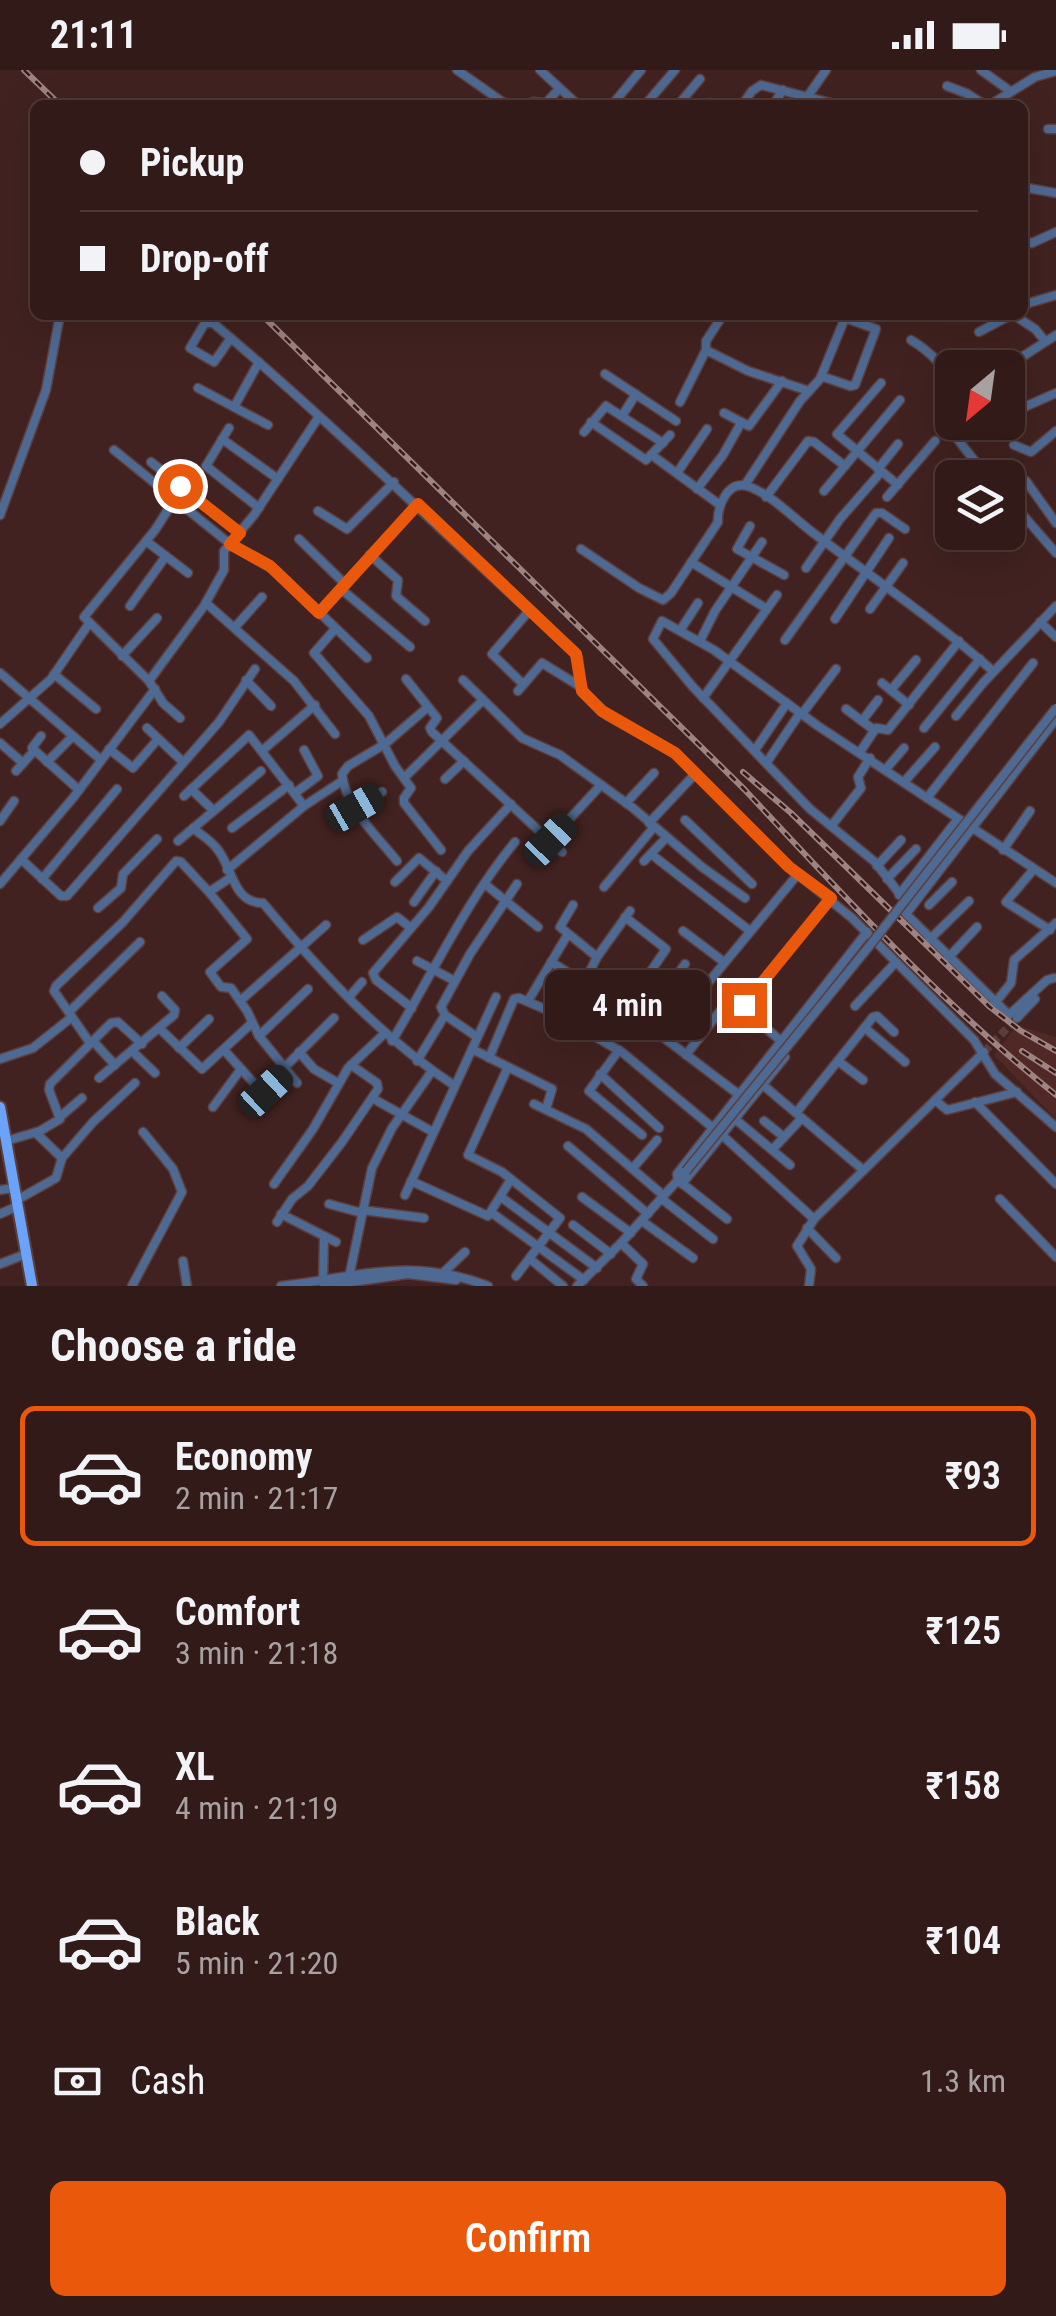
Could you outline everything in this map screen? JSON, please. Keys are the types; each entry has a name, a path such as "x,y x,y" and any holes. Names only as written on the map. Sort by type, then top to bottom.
{"main road":[{"path":"0,1107 32,1286"}],"street":[{"path":"456,70 499,100"},
{"path":"540,70 572,100"},
{"path":"616,100 641,70"},
{"path":"649,100 675,70"},
{"path":"746,100 761,85 811,100 826,70"},
{"path":"981,70 1010,91"},
{"path":"996,100 1037,72 1056,71"},
{"path":"682,100 700,79"},
{"path":"946,86 979,100"},
{"path":"548,100 558,88"},
{"path":"776,100 783,90"},
{"path":"1028,188 1056,193"},
{"path":"1028,243 1056,232"},
{"path":"1028,302 1056,295"},
{"path":"0,515 46,390 59,320"},
{"path":"680,402 706,350 706,341 720,320"},
{"path":"745,486 822,376 844,320"},
{"path":"822,376 850,386 855,384 876,329 856,320"},
{"path":"979,332 1003,320"},
{"path":"1021,320 1045,340"},
{"path":"231,338 214,362 190,348 207,322 231,338 259,362 418,504 576,654 581,687"},
{"path":"1025,354 1056,336"},
{"path":"912,340 935,358"},
{"path":"706,350 748,371 809,391"},
{"path":"234,407 259,362"},
{"path":"605,374 676,422"},
{"path":"724,413 751,425 782,381"},
{"path":"880,383 838,431 838,436 898,486"},
{"path":"198,388 268,425"},
{"path":"1025,407 1056,392"},
{"path":"613,438 636,394"},
{"path":"824,491 900,400"},
{"path":"584,432 603,406 663,443"},
{"path":"0,884 109,750 206,603 222,575 222,555 318,418"},
{"path":"591,422 646,460 670,435"},
{"path":"698,489 741,423"},
{"path":"230,428 206,466 258,508"},
{"path":"677,473 707,429"},
{"path":"1014,445 1031,452 1056,432"},
{"path":"222,439 278,479"},
{"path":"766,498 808,441 845,466"},
{"path":"887,497 936,441"},
{"path":"806,568 898,444"},
{"path":"114,450 230,544 270,566 366,658"},
{"path":"653,456 720,504"},
{"path":"151,462 240,533"},
{"path":"318,511 347,529 394,482"},
{"path":"1025,483 1056,523"},
{"path":"661,600 671,594 718,522 720,504 733,488 745,486 886,586 994,671"},
{"path":"175,499 84,620 152,685 163,703 180,718"},
{"path":"319,613 418,504"},
{"path":"785,640 876,513 905,529"},
{"path":"1025,517 1056,554"},
{"path":"750,526 737,547 784,575"},
{"path":"835,619 889,538"},
{"path":"300,539 343,586 410,647"},
{"path":"146,541 188,572"},
{"path":"700,641 762,542"},
{"path":"581,549 661,600 664,620 653,639 703,698 814,813 878,866 909,906"},
{"path":"370,555 398,580 396,596 425,621"},
{"path":"130,606 166,556"},
{"path":"691,562 767,609"},
{"path":"870,609 903,563"},
{"path":"703,698 777,595"},
{"path":"234,627 262,597"},
{"path":"206,603 316,704 335,734"},
{"path":"681,629 698,603"},
{"path":"956,716 1056,606"},
{"path":"529,610 492,654 520,688 542,663 581,687 602,711 669,748 798,874 831,898 866,932 984,1052 995,1074 1056,1127"},
{"path":"122,656 158,618"},
{"path":"664,620 730,661 970,829 1056,883"},
{"path":"1040,622 1056,637"},
{"path":"0,724 54,674 88,625"},
{"path":"335,629 314,653 360,704 411,790 404,803 441,850"},
{"path":"860,752 874,730 888,730 958,641"},
{"path":"891,690 916,660"},
{"path":"924,728 980,660"},
{"path":"926,798 1033,664"},
{"path":"21,859 60,896 67,896 219,722 255,669"},
{"path":"767,762 836,669"},
{"path":"0,673 101,760"},
{"path":"54,674 96,708"},
{"path":"406,678 437,718 430,730 562,852"},
{"path":"246,680 271,706"},
{"path":"463,680 522,738 554,751 745,898"},
{"path":"882,683 909,704"},
{"path":"404,778 483,700"},
{"path":"862,721 878,700"},
{"path":"755,750 787,703"},
{"path":"263,750 316,704"},
{"path":"397,861 355,808 342,781 345,768 385,744 428,707"},
{"path":"680,1182 1056,708"},
{"path":"846,709 874,730"},
{"path":"1055,977 1011,1014 906,916 909,906 1056,719"},
{"path":"146,728 182,761"},
{"path":"213,810 188,792 246,736 252,735 304,806"},
{"path":"41,736 32,746 34,751 79,790"},
{"path":"47,762 73,736"},
{"path":"109,750 132,768 158,739"},
{"path":"0,742 23,763"},
{"path":"904,782 935,747"},
{"path":"886,769 904,748"},
{"path":"232,828 318,776 304,750"},
{"path":"16,771 34,751"},
{"path":"832,825 860,788 858,777 870,758"},
{"path":"445,779 464,761"},
{"path":"178,840 261,771"},
{"path":"626,803 654,773"},
{"path":"604,887 696,773"},
{"path":"209,892 304,806 342,781"},
{"path":"550,840 601,785"},
{"path":"42,879 117,789"},
{"path":"355,808 382,792"},
{"path":"0,821 14,801"},
{"path":"412,1008 372,976 468,851 512,804"},
{"path":"1003,850 1030,810"},
{"path":"685,820 752,884"},
{"path":"899,895 958,820"},
{"path":"193,828 217,848 228,874 249,902 263,903 299,947 384,1034 455,1086"},
{"path":"666,838 647,857 750,931"},
{"path":"688,857 704,838"},
{"path":"144,898 124,884 123,874 157,839"},
{"path":"878,866 901,840"},
{"path":"392,1041 496,865 515,842"},
{"path":"886,879 916,848"},
{"path":"394,882 419,858 448,881"},
{"path":"114,1064 91,1042 54,990 178,860 247,937 210,972 221,987 231,988 259,1036 297,1082"},
{"path":"995,1003 1011,983 1014,960 1053,927 1006,902 1034,869"},
{"path":"414,902 436,871"},
{"path":"698,892 711,874"},
{"path":"708,1026 687,1008 798,874"},
{"path":"932,878 944,890"},
{"path":"929,904 952,882"},
{"path":"98,908 124,884"},
{"path":"477,1037 445,1015 441,1007 517,884"},
{"path":"486,885 538,927"},
{"path":"744,1005 831,898"},
{"path":"929,940 969,902"},
{"path":"573,906 560,925 597,957"},
{"path":"576,999 597,957 628,914 666,947 604,1040"},
{"path":"363,940 397,917 410,928"},
{"path":"240,1001 326,924"},
{"path":"948,958 978,927"},
{"path":"683,931 724,962"},
{"path":"728,1219 680,1182 678,1171 866,932"},
{"path":"528,1002 568,934"},
{"path":"0,1059 33,1048 140,942"},
{"path":"417,961 455,981"},
{"path":"551,962 626,1009 738,1094"},
{"path":"855,1006 896,962"},
{"path":"655,1007 685,964"},
{"path":"1017,1018 1055,977"},
{"path":"349,997 362,982"},
{"path":"259,1036 308,989"},
{"path":"636,994 674,1019"},
{"path":"99,1078 160,1030 175,1012 162,996"},
{"path":"405,1195 496,997"},
{"path":"489,1058 514,998 547,1010"},
{"path":"686,1054 720,1012"},
{"path":"417,1061 445,1015"},
{"path":"772,1150 875,1016 894,1032"},
{"path":"224,1050 262,1092 334,1018"},
{"path":"754,1018 781,1041"},
{"path":"179,1048 209,1019"},
{"path":"570,1020 619,1050 713,1128"},
{"path":"61,1116 48,1087 91,1042 116,1021 142,1044"},
{"path":"160,1030 202,1069 252,1023"},
{"path":"865,1028 905,1062"},
{"path":"274,1184 351,1064 384,1034"},
{"path":"472,1050 552,1089 546,1109"},
{"path":"619,1050 589,1091 642,1135"},
{"path":"132,1051 156,1073"},
{"path":"299,1052 314,1069 338,1082"},
{"path":"809,1286 810,1268 796,1246 814,1219 984,1052"},
{"path":"492,1213 540,1246 581,1283 680,1182 785,1058"},
{"path":"838,1061 863,1080"},
{"path":"336,1242 279,1218 342,1142 372,1098 378,1083 351,1064"},
{"path":"508,1067 468,1155 511,1179 560,1216 516,1276"},
{"path":"213,1107 240,1070"},
{"path":"348,1279 372,1168 401,1114 432,1071"},
{"path":"600,1074 659,1128"},
{"path":"0,1214 16,1198 56,1178 62,1158 135,1083"},
{"path":"763,1086 862,1169"},
{"path":"935,1100 948,1110 1016,1092"},
{"path":"6,1142 57,1122 82,1098"},
{"path":"372,1098 432,1132"},
{"path":"975,1102 1056,1184"},
{"path":"534,1104 586,1129 713,1239"},
{"path":"735,1120 790,1165"},
{"path":"764,1121 784,1137"},
{"path":"36,1132 62,1158"},
{"path":"132,1286 182,1192 179,1178 143,1132"},
{"path":"722,1135 814,1219"},
{"path":"633,1168 657,1140"},
{"path":"568,1146 693,1258"},
{"path":"411,1181 485,1215 492,1213 511,1179"},
{"path":"0,1190 16,1198"},
{"path":"502,1196 597,1268"},
{"path":"582,1197 630,1233"},
{"path":"1000,1199 1056,1257"},
{"path":"329,1204 362,1212 383,1210 424,1218"},
{"path":"573,1225 611,1254"},
{"path":"808,1228 836,1258"},
{"path":"323,1283 324,1238"},
{"path":"622,1243 642,1264 636,1279 642,1286"},
{"path":"444,1272 465,1252"},
{"path":"0,1264 26,1254"},
{"path":"530,1260 563,1286"},
{"path":"184,1261 186,1286"},
{"path":"280,1286 410,1268 444,1272 488,1286"},
{"path":"348,1279 377,1282 419,1274 474,1286"}],"shaded area":[{"path":"1017,1025 1056,1037 1056,1119 994,1055"}],"tunnel":[{"path":"984,1052 1017,1018"}],"railway":[{"path":"24,70 55,100"},
{"path":"267,320 744,789 933,986 1056,1095"},
{"path":"743,772 791,813 990,1007 1056,1051"},
{"path":"1022,1051 1056,1073"}],"route":[{"path":"180,486 240,533 230,544 270,566 319,613 418,504 576,654 582,691 602,711 675,753 789,867 831,898 744,1005"}]}
